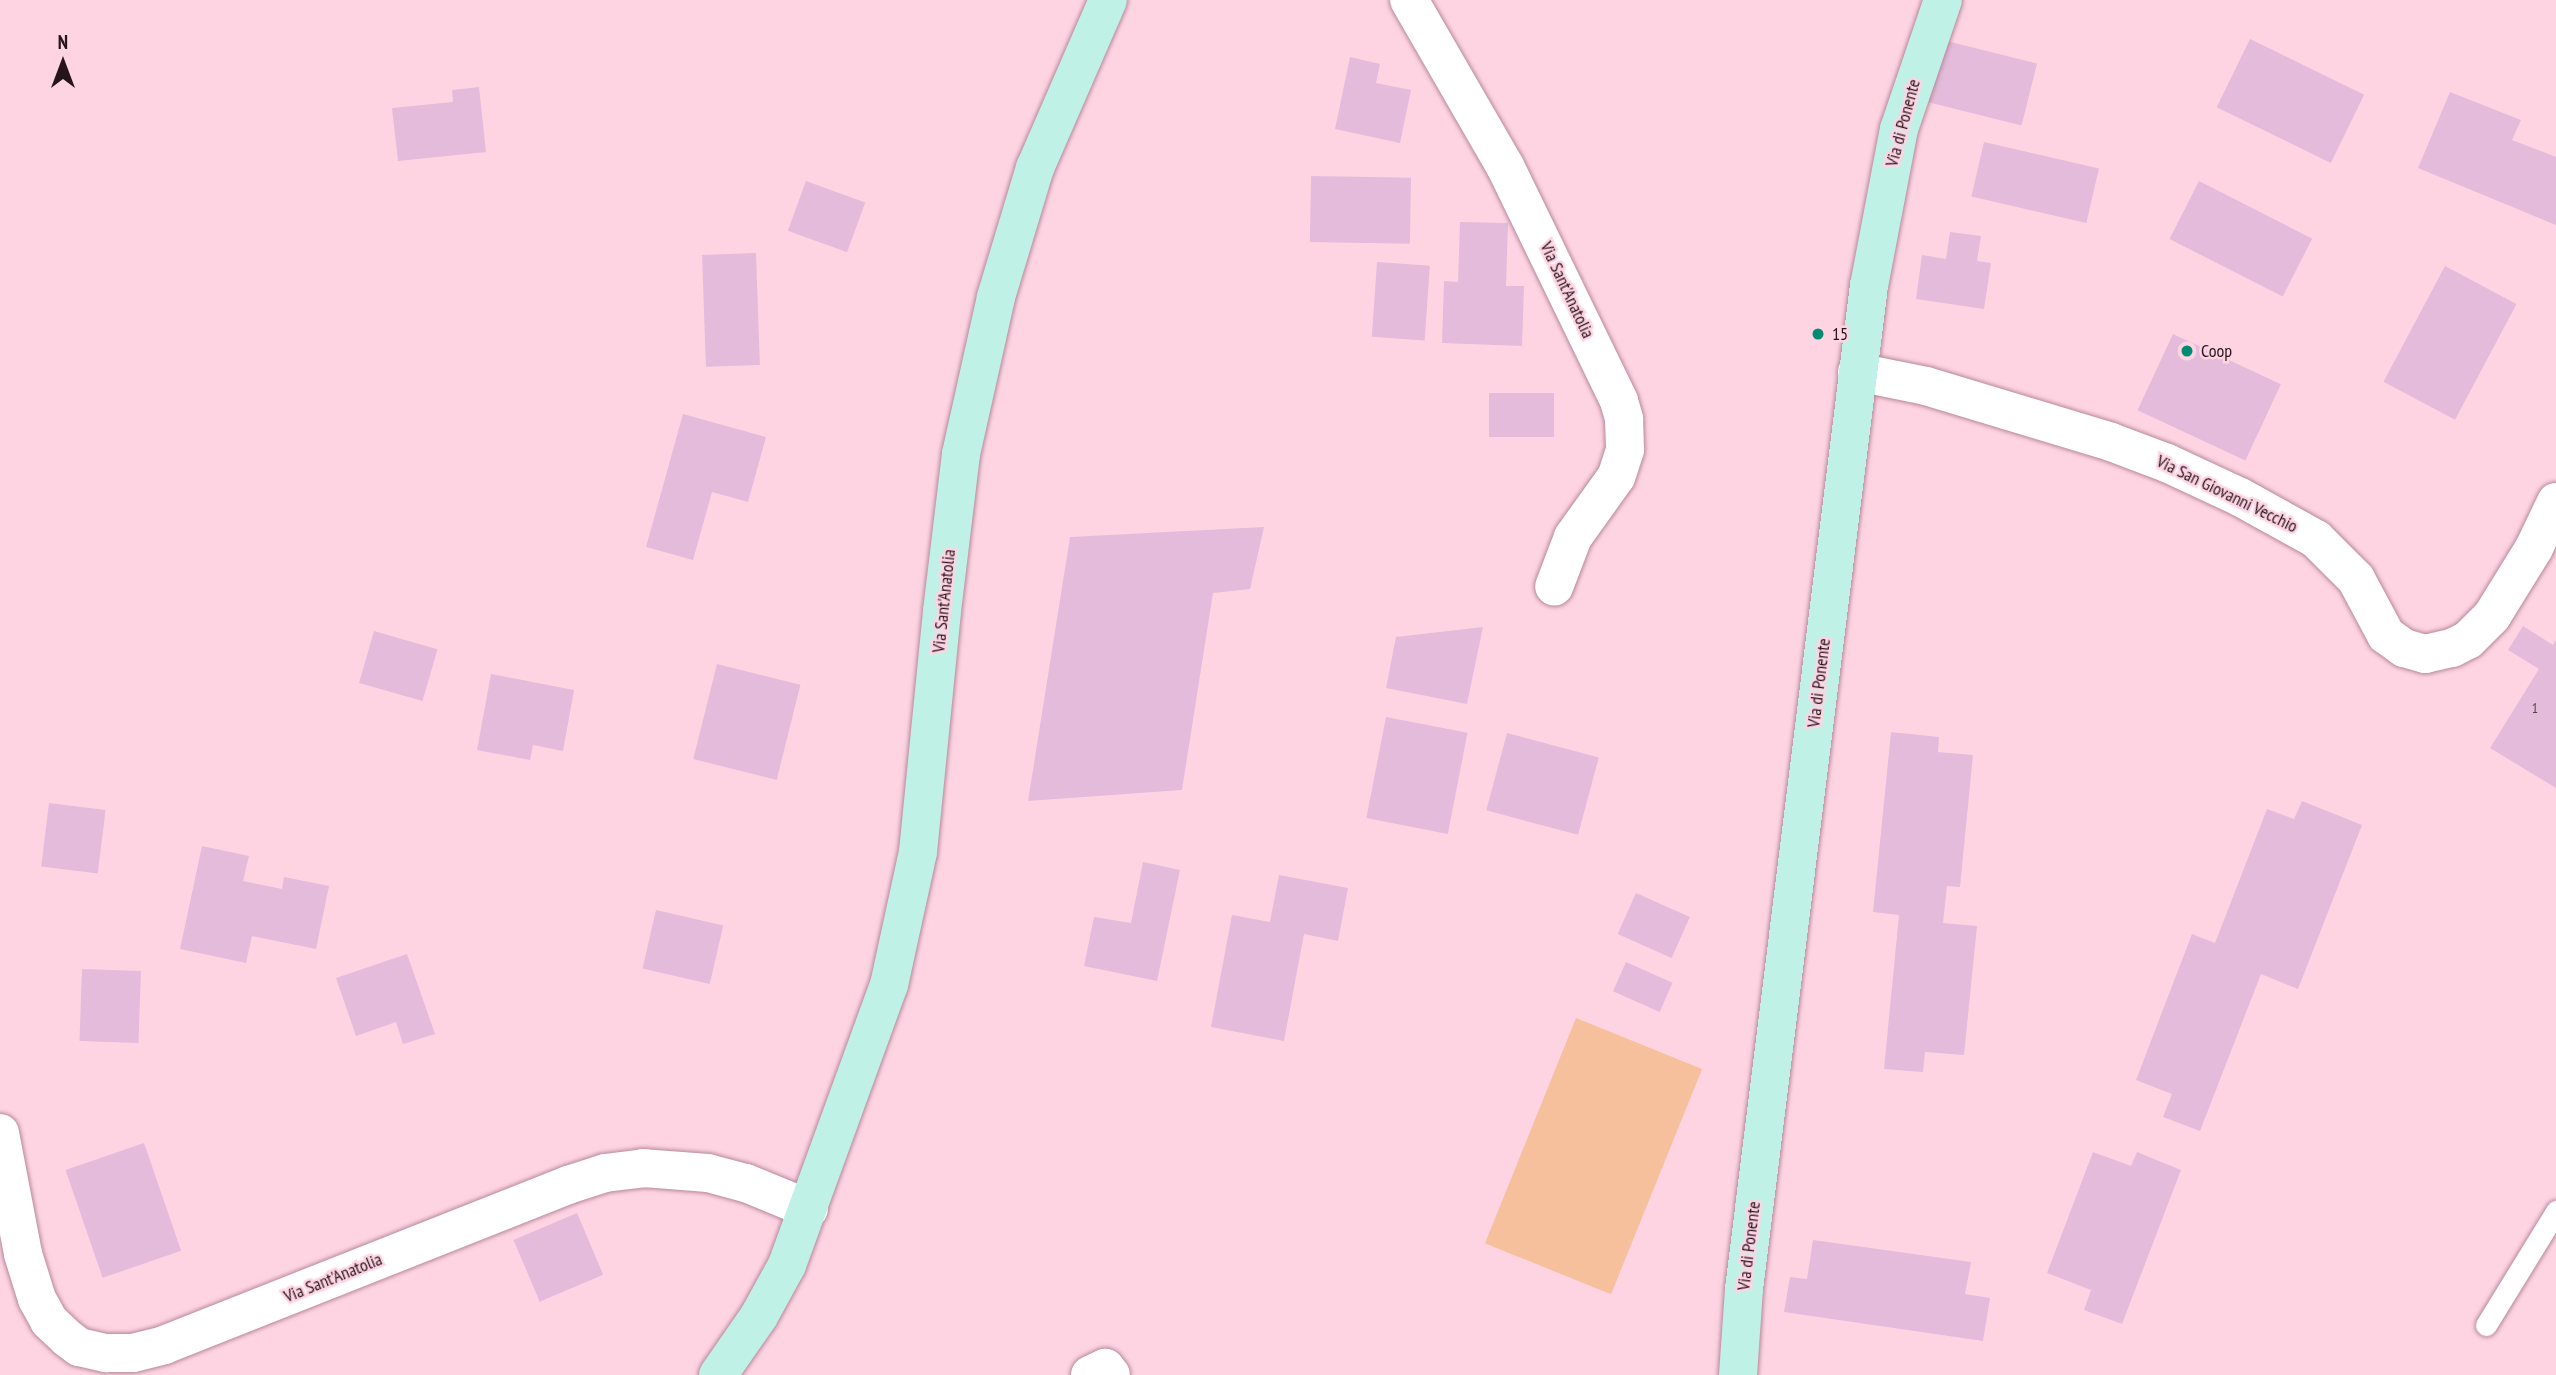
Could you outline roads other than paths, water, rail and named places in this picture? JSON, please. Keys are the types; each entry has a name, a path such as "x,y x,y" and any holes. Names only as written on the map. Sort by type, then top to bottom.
{"main road":[{"name":"Via Sant'Anatolia","path":"718,1375 744,1341 775,1287 809,1209 879,1016 905,918 918,852 961,454 996,297 1035,168 1108,0"},
{"name":"Via di Ponente","path":"1738,1375 1744,1289 1871,273 1894,149 1911,87 1943,0"}],"street":[{"name":"Via Sant'Anatolia","path":"1409,0 1485,127 1541,235 1619,401 1624,419 1627,436 1622,463 1607,494 1573,537 1554,587"},
{"name":"Via San Giovanni Vecchio","path":"1857,372 1926,386 2101,439 2167,463 2240,497 2316,539 2356,579 2386,635 2404,648 2425,654 2439,653 2460,644 2492,615 2534,548 2556,502"},
{"name":"Via Sant'Anatolia","path":"0,1133 23,1254 37,1299 49,1321 67,1338 92,1351 106,1353 133,1353 164,1345 578,1181 615,1171 661,1168 708,1173 746,1183 809,1209"},
{"path":"1090,1375 1105,1368 1111,1375"}],"lane":[{"path":"2486,1325 2556,1211"}],"place":[{"name":"15","path":"1818,334"},
{"name":"Coop","path":"2187,351"}]}
